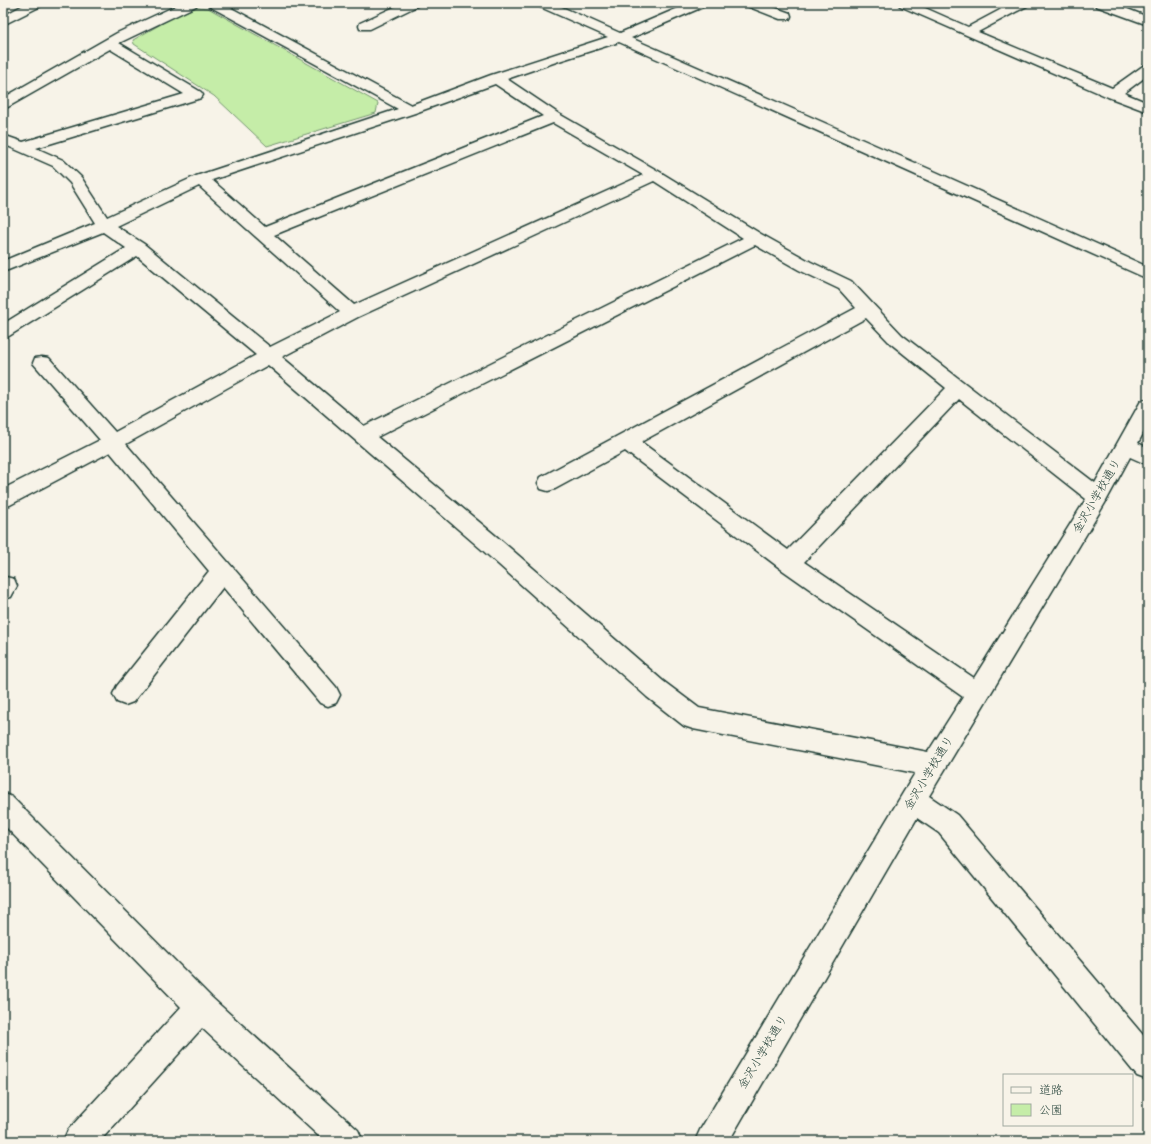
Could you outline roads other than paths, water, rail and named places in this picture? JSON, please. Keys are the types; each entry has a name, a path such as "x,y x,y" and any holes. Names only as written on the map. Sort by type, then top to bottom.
{"street":[{"path":"3,20 37,3"},
{"path":"3,104 110,43 192,3"},
{"path":"213,3 410,110"},
{"path":"365,26 413,3"},
{"path":"542,3 931,175 1148,274"},
{"path":"3,267 104,225 201,179 410,110 496,78 619,38 701,3"},
{"path":"751,3 785,16"},
{"path":"904,3 968,32 1148,108"},
{"path":"968,32 1024,3"},
{"path":"1100,3 1148,21"},
{"path":"24,147 196,95 110,43"},
{"path":"1113,94 1148,69"},
{"path":"496,78 554,117 655,175 755,238 805,266 845,285 896,340 1098,497"},
{"path":"263,234 554,117"},
{"path":"3,140 24,147 58,163 76,180 104,225 138,248 269,356 488,542 655,689 693,718 934,765"},
{"path":"3,499 113,442 269,356 352,313 655,175"},
{"path":"201,179 352,313"},
{"path":"363,436 755,238"},
{"path":"3,332 138,248"},
{"path":"548,483 868,309"},
{"path":"42,364 113,442 328,695"},
{"path":"789,563 958,388"},
{"name":"金沢小学校通り","path":"711,1141 977,693 1098,497 1148,406"},
{"path":"626,441 789,563 977,693"},
{"path":"1126,446 1148,458"},
{"path":"125,694 222,571"},
{"path":"913,800 948,824 1103,1008 1148,1065"},
{"path":"3,806 201,1007 347,1141"},
{"path":"79,1141 201,1007"}]}
